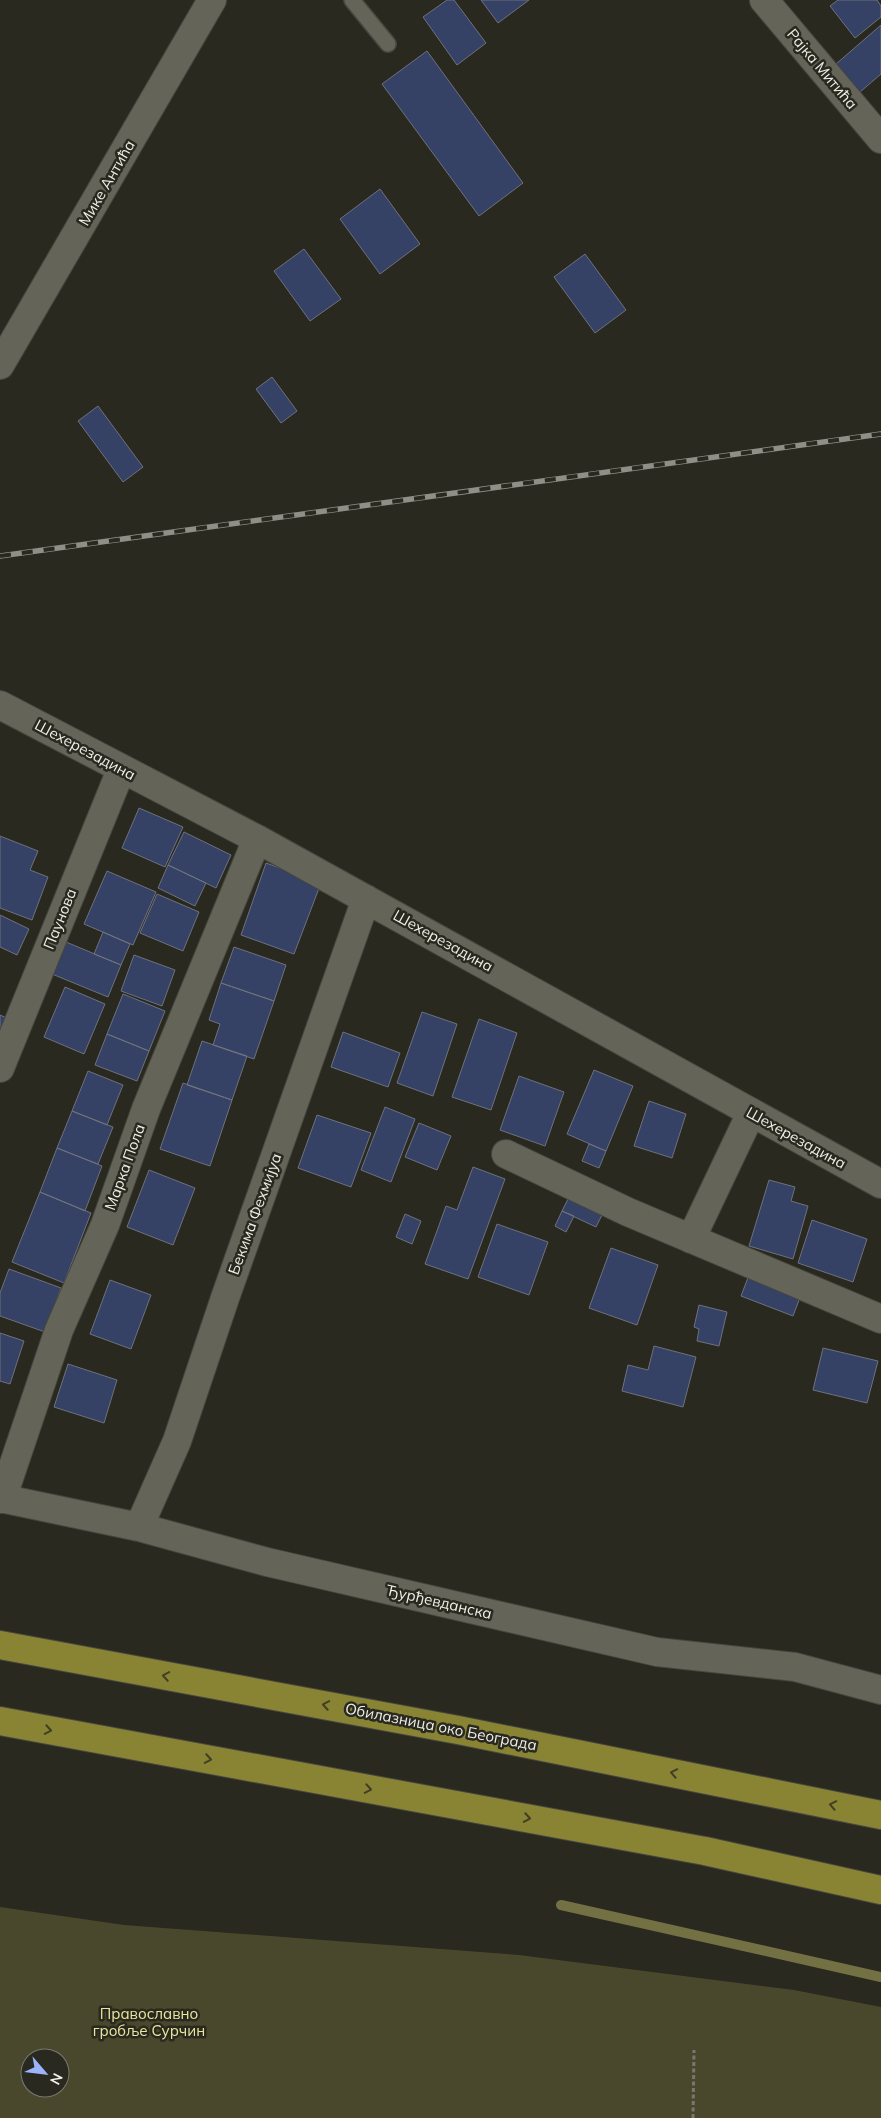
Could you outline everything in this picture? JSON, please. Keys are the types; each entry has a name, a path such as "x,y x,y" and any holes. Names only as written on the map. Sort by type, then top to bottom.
{"highway":[{"name":"Обилазница око Београда","path":"0,1645 458,1730 881,1815"},
{"path":"0,1721 705,1851 881,1890"}],"street":[{"name":"Мике Антића","path":"0,365 212,0"},
{"name":"Рајка Митића","path":"764,0 881,139"},
{"name":"Шехерезадина","path":"0,705 121,770 257,839 881,1184"},
{"name":"Паунова","path":"0,1068 121,770"},
{"name":"Марка Пола","path":"1,1499 59,1330 105,1225 146,1109 257,839"},
{"name":"Бекима Фехмијуа","path":"139,1527 176,1441 366,899"},
{"path":"691,1239 751,1113"},
{"path":"506,1154 628,1212 881,1319"},
{"name":"Ђурђевданска","path":"1,1499 139,1527 267,1562 657,1652 795,1667 881,1690"}],"lane":[{"path":"352,0 388,44"}],"path":[{"path":"693,2118 694,2050"}],"green space":[{"name":"Православно гробље Сурчин","path":"0,1907 124,1925 519,1955 794,1990 881,2007 881,2118 0,2118"}],"building":[{"path":"447,0 454,0 486,43 457,65 423,17"},
{"path":"481,0 529,0 498,23"},
{"path":"838,0 877,0 881,6 881,17 855,38 830,6"},
{"path":"881,25 881,74 860,92 836,64"},
{"path":"427,51 523,183 479,216 382,84"},
{"path":"380,189 420,244 380,274 340,219"},
{"path":"304,249 341,299 310,321 274,271"},
{"path":"585,254 626,310 595,333 554,277"},
{"path":"272,377 297,411 281,423 256,389"},
{"path":"98,406 143,467 123,482 78,421"},
{"path":"139,808 183,827 165,867 122,848"},
{"path":"184,832 231,855 216,888 168,865"},
{"path":"0,836 38,851 30,870 48,877 32,920 0,908"},
{"path":"266,863 321,883 294,954 241,935"},
{"path":"168,865 206,883 195,906 158,888"},
{"path":"107,871 156,892 133,945 84,924"},
{"path":"157,894 199,912 183,951 140,933"},
{"path":"0,915 29,929 17,955 0,947"},
{"path":"103,932 130,944 121,965 94,954"},
{"path":"66,942 121,965 108,997 52,974"},
{"path":"234,947 286,965 274,1001 221,983"},
{"path":"134,955 175,970 162,1006 121,991"},
{"path":"221,983 274,1001 254,1059 213,1045 220,1024 209,1020"},
{"path":"65,987 105,1004 84,1054 44,1037"},
{"path":"123,994 165,1011 149,1051 107,1034"},
{"path":"422,1012 457,1024 433,1096 397,1083"},
{"path":"0,1015 9,1019 0,1041"},
{"path":"479,1019 517,1033 491,1110 452,1097"},
{"path":"343,1032 400,1053 388,1087 331,1067"},
{"path":"107,1034 149,1051 137,1081 95,1065"},
{"path":"202,1041 247,1056 232,1100 187,1085"},
{"path":"594,1070 633,1086 606,1151 567,1134"},
{"path":"88,1071 123,1085 107,1125 72,1111"},
{"path":"519,1076 564,1092 545,1146 500,1130"},
{"path":"183,1083 232,1100 210,1166 160,1149"},
{"path":"649,1101 686,1114 672,1158 634,1146"},
{"path":"385,1107 415,1119 391,1182 361,1170"},
{"path":"72,1111 113,1127 98,1164 57,1148"},
{"path":"317,1115 371,1133 351,1187 298,1168"},
{"path":"419,1123 451,1136 437,1170 405,1157"},
{"path":"589,1144 606,1151 599,1168 582,1161"},
{"path":"57,1148 102,1166 85,1211 40,1192"},
{"path":"473,1167 505,1179 468,1279 425,1264 446,1206 457,1210"},
{"path":"149,1170 195,1188 173,1245 127,1227"},
{"path":"769,1180 795,1187 791,1201 808,1206 793,1259 749,1246"},
{"path":"40,1192 91,1213 64,1283 12,1262"},
{"path":"568,1199 602,1215 596,1227 562,1211"},
{"path":"562,1211 574,1216 566,1232 555,1226"},
{"path":"405,1214 421,1221 412,1244 396,1237"},
{"path":"812,1220 867,1239 853,1282 798,1263"},
{"path":"497,1224 548,1242 529,1295 478,1277"},
{"path":"611,1248 658,1265 637,1325 589,1308"},
{"path":"9,1269 61,1288 45,1332 0,1316 0,1293"},
{"path":"749,1275 801,1295 793,1316 741,1296"},
{"path":"110,1280 151,1295 131,1349 90,1334"},
{"path":"699,1305 727,1312 719,1346 697,1341 699,1329 694,1327"},
{"path":"0,1333 24,1341 10,1384 0,1381"},
{"path":"654,1346 696,1357 683,1407 622,1391 628,1365 648,1370"},
{"path":"823,1348 878,1361 867,1403 813,1390"},
{"path":"68,1364 117,1380 104,1423 54,1407"}],"waterway":[{"path":"561,1905 881,1977"}],"railway":[{"path":"0,556 881,434"}]}
